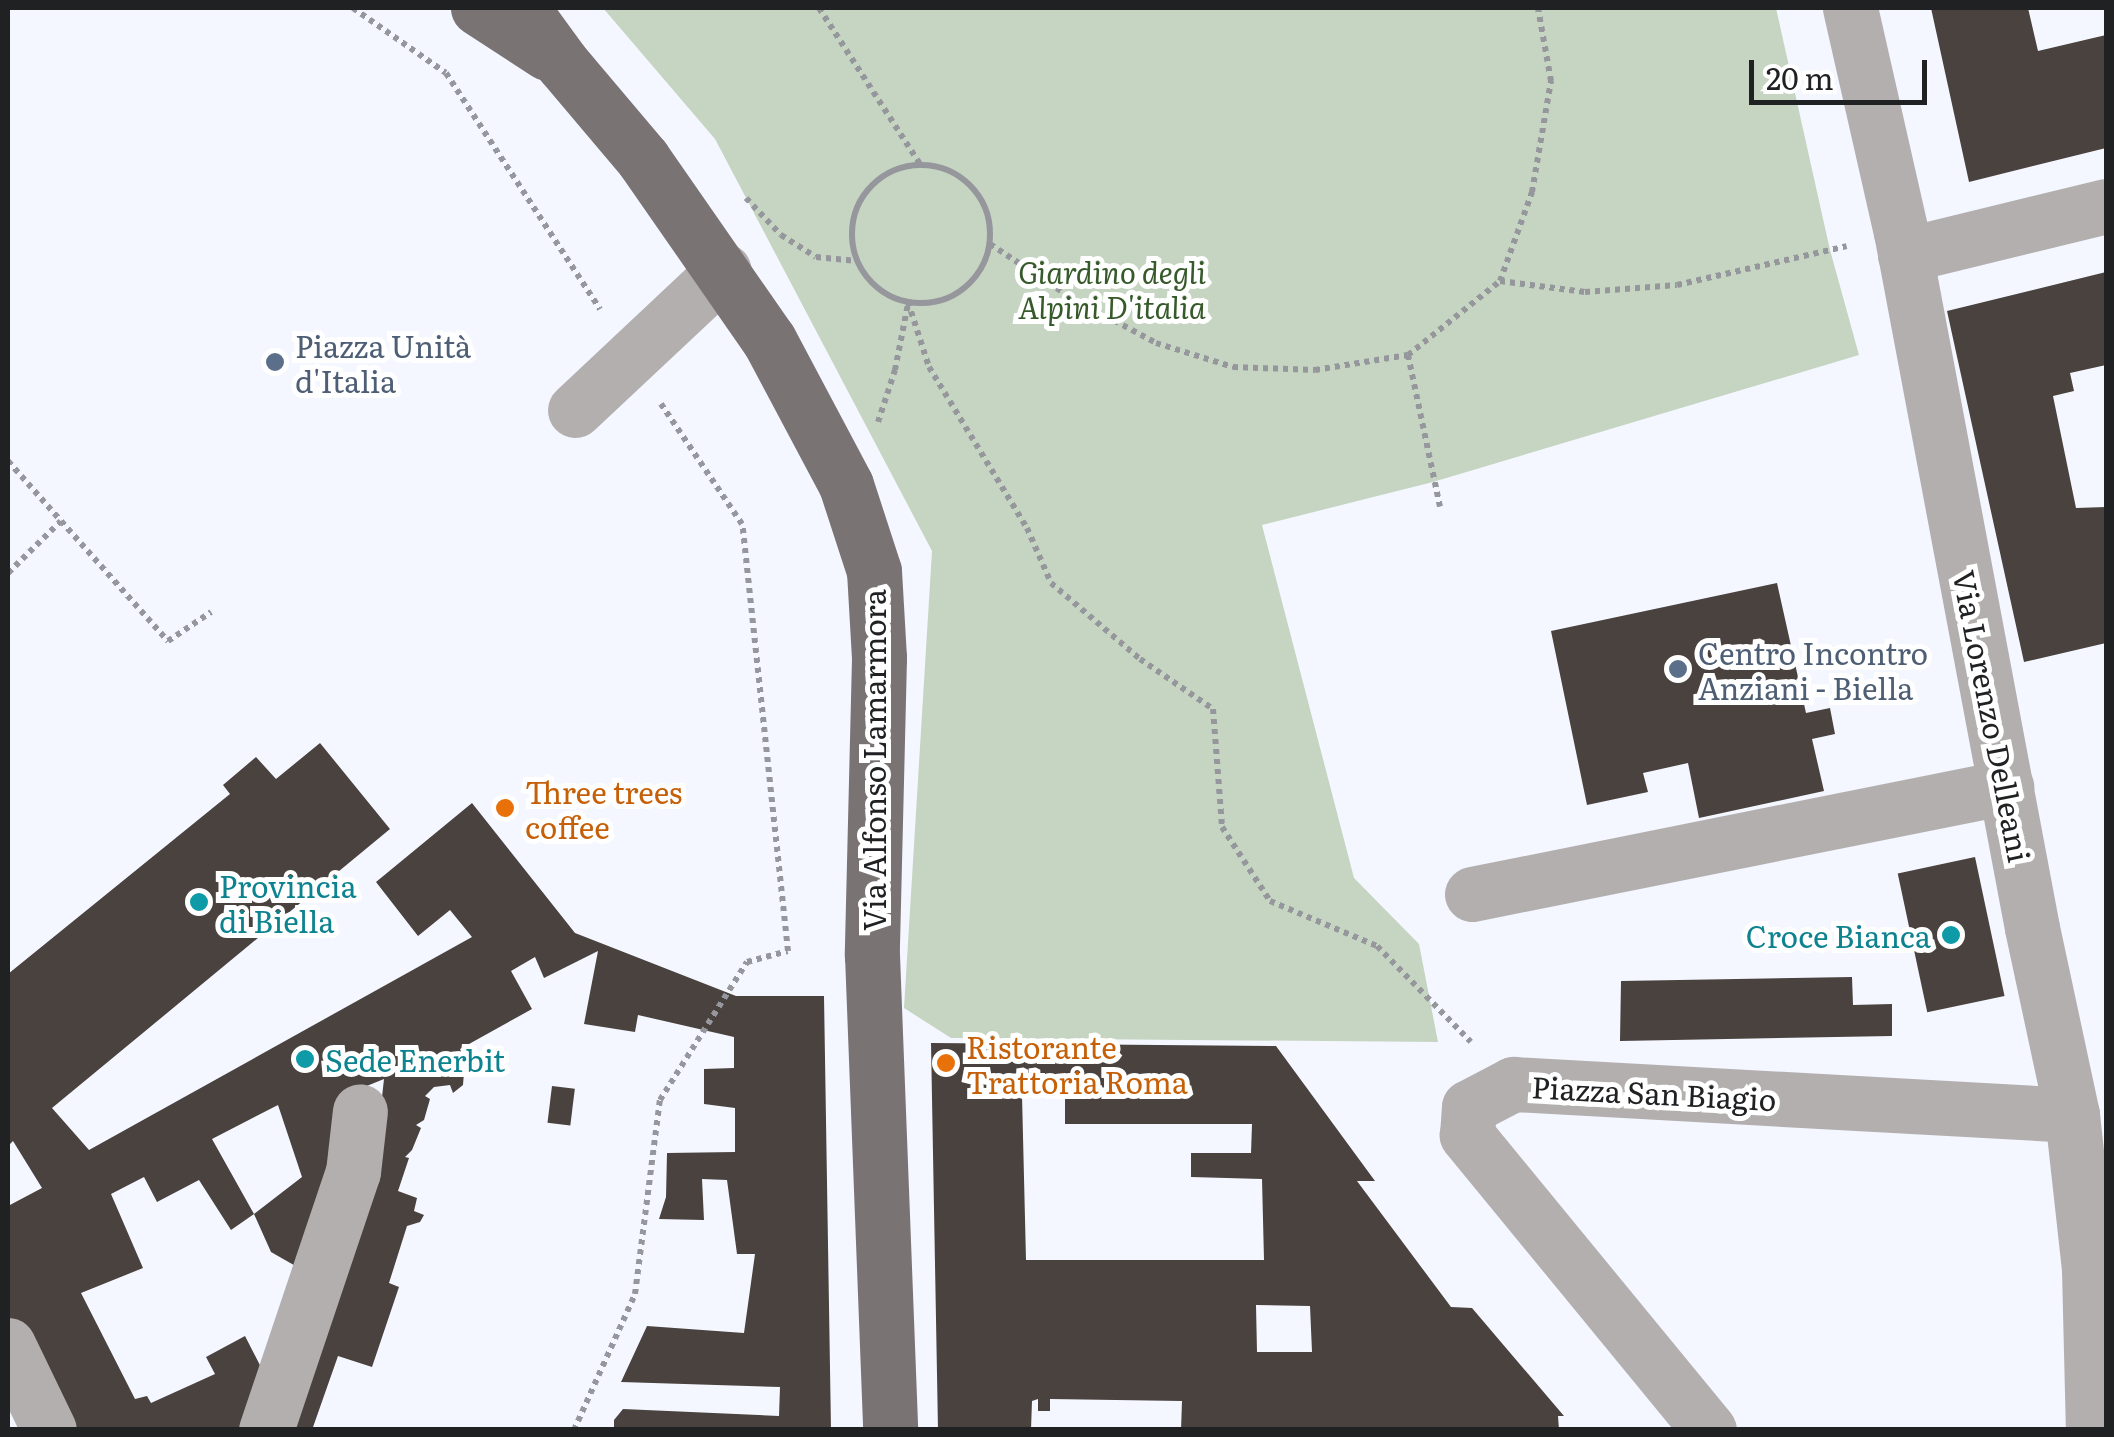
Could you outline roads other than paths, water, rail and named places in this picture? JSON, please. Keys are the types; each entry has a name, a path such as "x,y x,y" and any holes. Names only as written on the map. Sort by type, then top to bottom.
{"main road":[{"name":"Via Alfonso Lamarmora","path":"478,8 562,64"},
{"name":"Via Alfonso Lamarmora","path":"522,8 562,64 643,159 770,340 846,485 874,571 879,658 872,955 890,1430"}],"street":[{"name":"Via Lorenzo Delleani","path":"1850,8 1903,243 2072,1115 2089,1270 2093,1430"},
{"path":"1903,243 2106,206"},
{"path":"575,410 724,270"},
{"path":"1472,894 2006,788"},
{"name":"Piazza San Biagio","path":"1709,1430 1467,1135 1469,1107 1513,1084 2072,1115"},
{"path":"266,1430 353,1172 360,1111"},
{"path":"8,1345 49,1430"}],"place":[{"name":"Piazza Unità d'Italia","path":"275,362"},
{"name":"Centro Incontro Anziani - Biella","path":"1678,669"},
{"name":"Three trees coffee","path":"505,808"},
{"name":"Provincia di Biella","path":"199,902"},
{"name":"Croce Bianca","path":"1951,935"},
{"name":"Sede Enerbit","path":"305,1059"},
{"name":"Ristorante Trattoria Roma","path":"946,1063"}],"park label":[{"name":"Giardino degli Alpini D'italia","path":"1112,288"}]}
